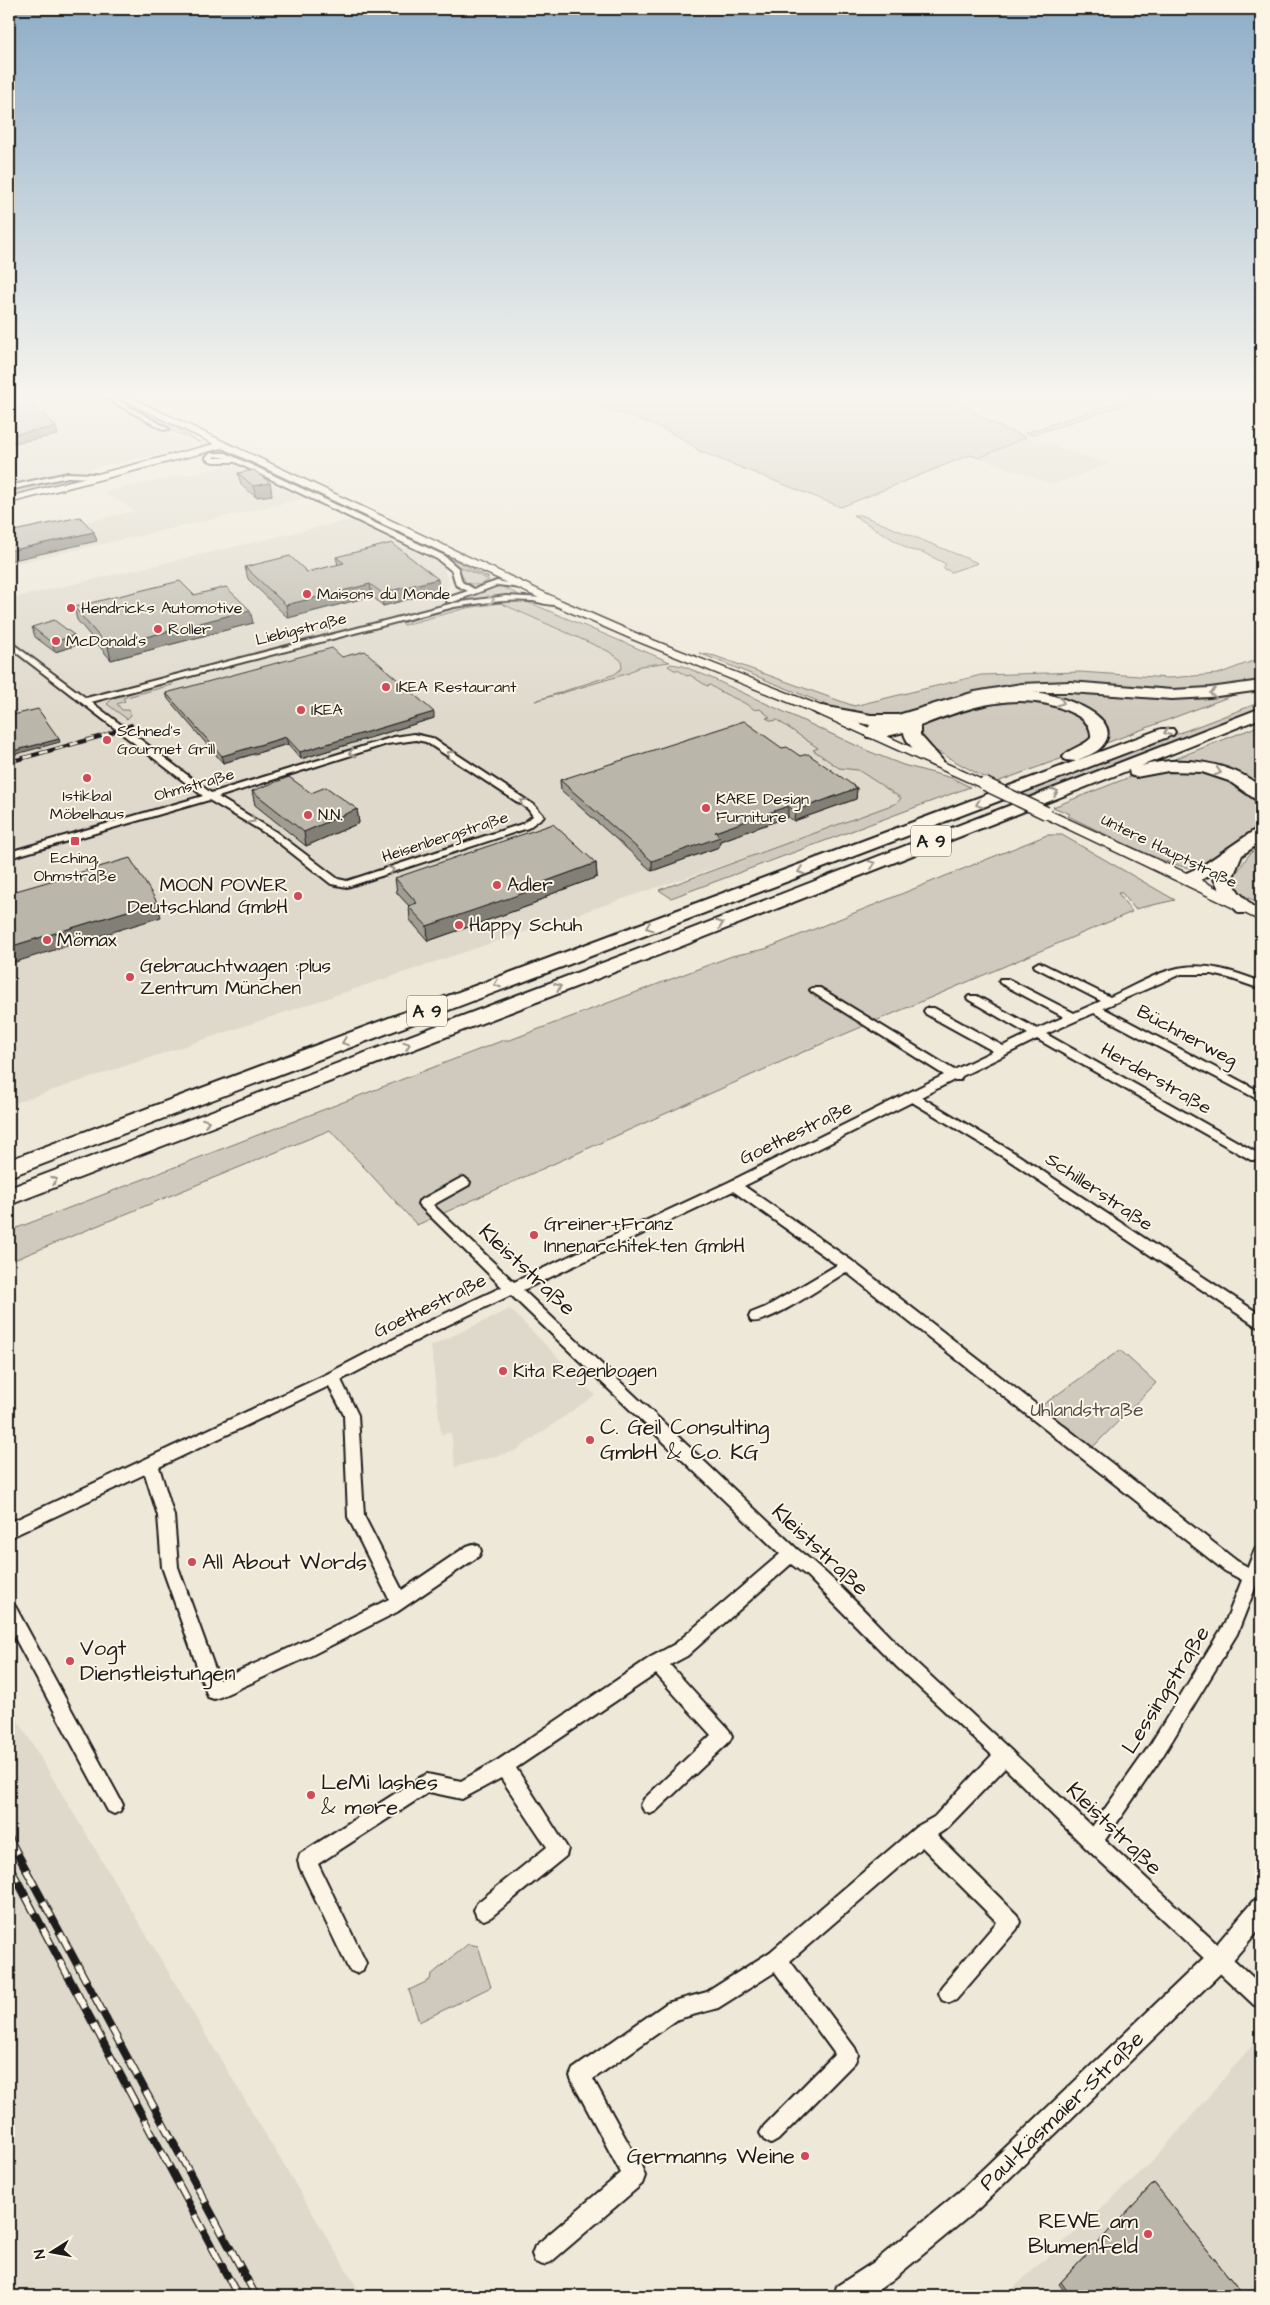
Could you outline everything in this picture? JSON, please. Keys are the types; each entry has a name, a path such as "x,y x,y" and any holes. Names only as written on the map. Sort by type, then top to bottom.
{"highway":[{"path":"873,734 888,732 911,720 984,695 1028,687 1060,686 1184,694 1229,691 1261,685"},
{"path":"822,712 871,720 911,720 962,705 998,697 1019,695 1061,702 1079,709 1091,718 1099,729 1100,734 1099,739 1092,747 1050,766 1024,786"},
{"path":"1226,710 1261,696"},
{"name":"A 9","path":"9,1197 674,942 1261,713"},
{"path":"911,720 912,736 935,761"},
{"name":"A 9","path":"9,1170 1181,727"},
{"path":"1084,781 1117,779 1140,770 1161,767 1195,767 1218,771 1241,780 1261,795"},
{"path":"1192,881 1233,855 1261,834"},
{"path":"1233,855 1224,874 1225,886 1254,913"},
{"path":"1192,881 1207,883 1224,874"}],"main road":[{"path":"342,504 495,578 522,586 558,603"},
{"name":"Untere Hauptstraße","path":"558,603 636,637 822,712 935,761 1192,881 1254,913"}],"street":[{"path":"327,504 440,557 455,570 459,583 474,591"},
{"name":"Liebigstraße","path":"82,699 257,650 286,645 445,602 474,591 495,578"},
{"name":"Liebigstraße","path":"82,699 454,605 510,598 536,599 558,603"},
{"path":"9,643 209,796"},
{"name":"Heisenbergstraße","path":"209,796 273,834 330,880 341,884 370,877 525,826 539,816 530,807 429,740 416,737 387,742"},
{"name":"Ohmstraße","path":"9,855 387,742"},
{"path":"1039,965 1110,1001"},
{"name":"Goethestraße","path":"9,1531 332,1378 426,1329 734,1186 1039,1034 1110,1001 1180,971 1212,971 1232,975 1261,986"},
{"path":"1004,981 1073,1018"},
{"path":"816,990 956,1076"},
{"path":"973,998 1039,1034"},
{"name":"Büchnerweg","path":"1094,1008 1261,1097"},
{"path":"930,1011 1004,1052"},
{"name":"Herderstraße","path":"1039,1034 1254,1157"},
{"name":"Schillerstraße","path":"913,1097 1014,1158 1261,1322"},
{"name":"Kleiststraße","path":"464,1182 424,1204 791,1554 813,1571 903,1661 1006,1754 1093,1841 1261,1998"},
{"path":"734,1186 847,1265 1230,1566 1252,1578"},
{"path":"756,1317 771,1311 847,1265"},
{"path":"332,1378 351,1415 356,1517 400,1601"},
{"path":"150,1464 166,1516 170,1567 214,1691 341,1633 400,1601 473,1552"},
{"path":"356,1963 306,1861 427,1783 462,1790 504,1766 657,1663 681,1650 791,1554"},
{"name":"Lessingstraße","path":"1093,1841 1156,1751 1219,1650 1231,1628 1261,1554"},
{"path":"9,1611 114,1806"},
{"path":"650,1805 723,1736 657,1663"},
{"path":"543,2254 634,2176 580,2076 674,2010 711,2001 777,1959 923,1834 940,1823 1006,1754"},
{"path":"484,1910 559,1850 504,1766"},
{"path":"923,1834 1010,1922 950,1993"},
{"name":"Paul-Käsmaier-Straße","path":"848,2296 883,2271 969,2200 1219,1959 1261,1909"},
{"path":"771,2133 848,2055 777,1959"}],"shaded area":[{"path":"122,504 283,504 9,565 9,539 135,511"},
{"path":"349,520 443,565 449,584 445,593 467,608 497,603 514,603 635,653 681,668 754,703 901,798 898,803 822,832 9,1105 9,599"},
{"name":"Kita Regenbogen","path":"510,1309 595,1395 515,1451 455,1467 451,1433 441,1434 431,1346"},
{"path":"9,1705 362,2296 9,2296"},
{"path":"1261,2035 1261,2296 1016,2296 1011,2290 1152,2162"}],"green space":[{"path":"331,504 339,504 489,578 456,565 444,556"},
{"path":"832,504 850,504 841,507"},
{"path":"853,515 861,515 978,563 951,572 943,568 946,564 922,552 910,550"},
{"path":"458,567 489,580 479,585 466,583"},
{"path":"501,586 519,595 449,604 485,589"},
{"path":"520,600 670,662 640,666 629,673 535,701 615,674 622,668 621,660 608,651 500,603 467,608 404,625 402,623 459,607"},
{"path":"699,653 715,656 854,706 981,675 1080,672 1169,678 1218,674 1261,658 1261,682 1192,692 1075,685 884,717 852,715"},
{"path":"671,664 683,666 709,677 868,751 903,765 952,778 970,787 671,898 659,890 897,803 901,798 858,770 839,768 813,750 818,748 777,720 772,721 766,718 770,717 760,709 755,710 710,685 707,686 690,675 687,676 678,670 674,670 668,666"},
{"path":"175,679 172,685 123,698 125,701 117,704 122,710 129,710 131,715 127,719 107,704 113,698 137,691 108,698 113,695"},
{"path":"1020,691 1239,693 1101,745 1095,717"},
{"path":"1026,697 1077,711 1095,733 1082,751 997,782 980,775 920,742 919,725 986,702"},
{"path":"1261,702 1261,707 1029,796 1022,793"},
{"path":"1261,725 1258,743 1261,755 1261,789 1248,780 1164,763"},
{"path":"1168,769 1206,773 1229,779 1241,785 1260,801 1261,820 1231,850 1211,863 1194,868 1183,867 1150,855 1053,807 1125,779"},
{"path":"1047,835 1062,835 1175,900 1135,909 1122,893 1118,893 1132,912 812,1048 417,1225 330,1130 9,1262 9,1231 504,1040 510,1040 732,956 765,949"},
{"path":"1261,843 1261,864 1255,870 1254,875 1261,882 1261,905 1240,893 1233,878 1248,856"},
{"name":"Uhlandstraße","path":"1120,1350 1156,1383 1090,1450 1037,1409"},
{"path":"468,1944 478,1946 491,1987 419,2022 409,1990 430,1980 431,1975"}],"building":[{"path":"80,517 94,532 9,551 9,532"},
{"path":"392,543 438,579 382,593 370,584 286,605 245,567 290,556 307,572 344,563 336,557"},
{"name":"Roller","path":"180,581 194,595 226,587 250,610 108,647 74,607"},
{"path":"54,620 74,635 52,643 32,627"},
{"name":"IKEA","path":"332,648 342,657 365,651 434,712 300,752 286,737 222,756 166,693"},
{"path":"38,709 59,739 9,752 9,716"},
{"name":"KARE Design Furniture","path":"744,721 782,748 787,747 800,756 808,754 857,788 795,811 788,806 715,832 720,837 652,861 560,780"},
{"path":"289,777 311,793 326,787 357,809 304,832 252,791"},
{"name":"Adler","path":"553,824 596,863 544,882 545,884 536,889 427,926 408,906 417,903 395,878"},
{"name":"Mömax","path":"130,858 157,902 9,947 9,893"},
{"name":"REWE am Blumenfeld","path":"1154,2183 1244,2296 1071,2296 1061,2282"}],"railway":[{"path":"9,762 102,736 131,725"},
{"path":"9,1838 256,2296"},
{"path":"9,1865 238,2296"}],"place":[{"name":"Maisons du Monde","path":"307,594"},
{"name":"Hendricks Automotive","path":"71,608"},
{"name":"Roller","path":"158,629"},
{"name":"McDonald's","path":"56,641"},
{"name":"IKEA Restaurant","path":"386,687"},
{"name":"IKEA","path":"301,710"},
{"name":"Schned's Gourmet Grill","path":"107,740"},
{"name":"Istikbal Möbelhaus","path":"87,778"},
{"name":"KARE Design Furniture","path":"706,808"},
{"name":"N.N.","path":"308,815"},
{"name":"Eching, Ohmstraße","path":"75,841"},
{"name":"Adler","path":"497,885"},
{"name":"MOON POWER Deutschland GmbH","path":"298,896"},
{"name":"Happy Schuh","path":"459,925"},
{"name":"Mömax","path":"47,940"},
{"name":"Gebrauchtwagen :plus Zentrum München","path":"130,977"},
{"name":"Greiner+Franz Innenarchitekten GmbH","path":"534,1235"},
{"name":"Kita Regenbogen","path":"503,1371"},
{"name":"C. Geil Consulting GmbH & Co. KG","path":"590,1440"},
{"name":"All About Words","path":"192,1562"},
{"name":"Vogt Dienstleistungen","path":"70,1661"},
{"name":"LeMi lashes & more","path":"311,1795"},
{"name":"Germanns Weine","path":"805,2156"},
{"name":"REWE am Blumenfeld","path":"1148,2234"}]}
